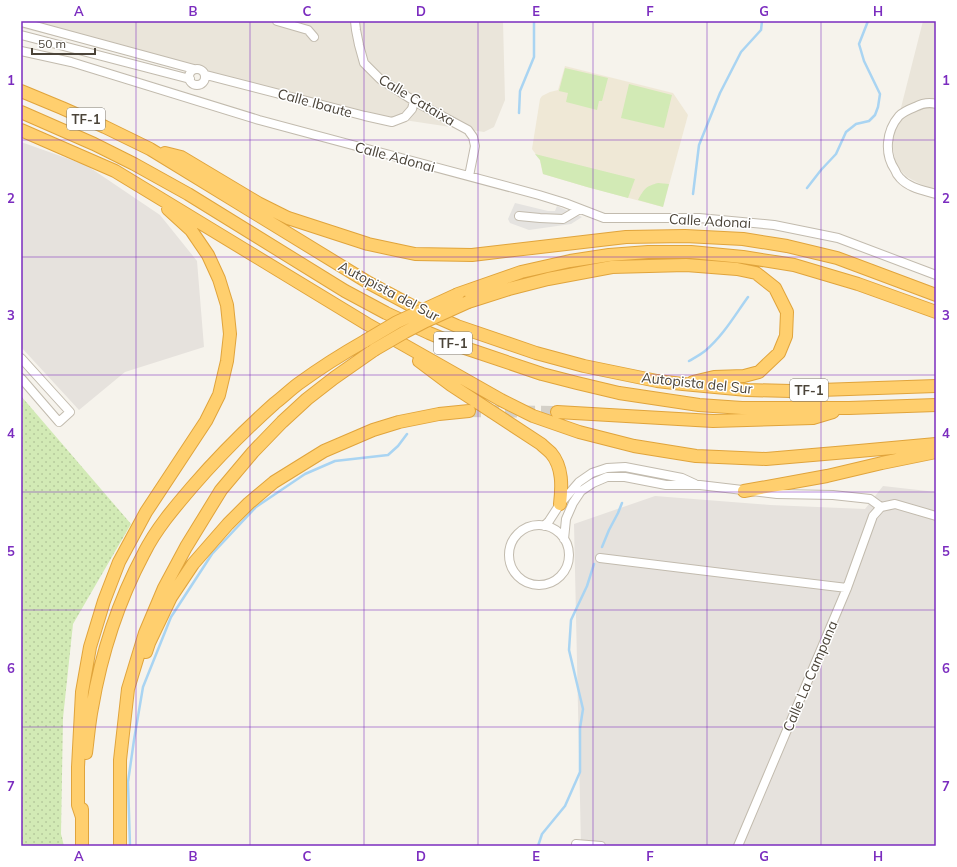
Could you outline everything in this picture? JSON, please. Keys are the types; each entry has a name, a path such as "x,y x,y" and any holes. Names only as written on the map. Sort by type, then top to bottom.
{"highway":[{"name":"Autopista del Sur","path":"21,91 69,111 150,149 369,283 414,307 457,326 536,353 584,366 657,381 747,390 791,391 936,386"},
{"name":"Autopista del Sur","path":"21,112 94,144 134,164 188,194 345,291 386,313 465,348 542,374 619,393 699,405 742,408 936,406"},
{"path":"21,130 115,171 367,324 501,400 533,416 579,432 634,446 696,456 766,459 859,452 936,444"},
{"path":"150,149 180,158 258,203 288,218 368,244 415,254 472,255 626,237 684,236 743,239 787,246 837,258 936,295"},
{"path":"82,816 78,805 78,767 82,692 90,647 104,601 119,562 146,512 206,421 219,395 227,361 230,334 227,305 219,279 208,255 191,230 164,206 115,171"},
{"path":"82,846 84,768 92,708 99,674 110,633 127,589 144,552 162,524 208,468 257,420 297,385 329,362 397,322 458,294 521,272 570,261 609,255 648,252 691,252 743,257 794,265 858,284 936,312"},
{"path":"120,846 120,760 128,689 145,633 171,574 221,490 252,452 308,399 334,378 374,350 426,321 468,302 548,279 612,267 686,265 737,269 756,273 775,288 787,312 786,336 779,353 759,372 744,376 714,377 683,384"},
{"path":"367,324 541,444 552,454 558,464 561,475 562,489 560,504"},
{"path":"557,412 713,421 813,418 849,408"},
{"path":"124,724 149,643 171,597 193,564 249,502 274,482 324,451 373,430 399,422 439,414 469,411"},
{"path":"744,491 827,476 936,452"}],"street":[{"path":"277,21 308,30 314,37"},
{"name":"Calle Cataixa","path":"355,21 358,45 364,63 380,79 414,101 468,130 474,137 475,146 469,176"},
{"path":"21,22 194,69 200,68 206,75 203,83 199,85 194,84 190,79 190,72 194,69"},
{"path":"48,42 51,30"},
{"path":"21,35 190,79"},
{"name":"Calle Adonai","path":"21,51 71,62 259,120 539,195 604,218 699,218 774,225 838,238 936,275"},
{"name":"Calle Ibaute","path":"206,75 392,122 405,117 412,109 414,101"},
{"path":"936,104 920,104 900,115 893,125 888,138 888,151 891,165 899,178 913,187 936,194"},
{"path":"519,216 563,219 580,209"},
{"path":"21,358 70,412 59,422 21,378"},
{"path":"544,526 579,482 592,473 607,468 625,467 682,478 700,486"},
{"path":"564,539 566,519 573,503 582,491 592,483 607,478 626,477 666,485 700,486 777,494 833,495 870,499 882,507 895,504 936,516"},
{"name":"Calle La Campana","path":"738,846 847,588 873,516 882,507"},
{"path":"544,526 556,530 564,539 569,552 568,565 561,577 549,584 536,585 523,581 514,571 509,558 511,545 519,534 530,527 544,526"},
{"path":"600,558 847,588"},
{"path":"576,844 601,846"}],"shaded area":[{"path":"21,21 503,21 505,100 494,127 484,132 384,117 320,100 21,28"},
{"path":"923,21 936,21 936,189 926,187 907,177 896,166 892,143"},
{"path":"565,66 673,93 688,115 663,207 543,174 540,160 532,149 540,99 542,96 550,92 558,90"},
{"path":"21,142 86,165 160,215 197,261 204,347 125,372 79,410 21,347"},
{"path":"515,203 548,211 555,211 557,206 582,217 571,224 529,230 510,223 508,219"},
{"path":"883,486 936,492 936,846 581,846 574,524 655,496 770,505 865,509"}],"green space":[{"path":"565,68 608,78 602,101 599,101 597,110 566,102 568,93 559,91"},
{"path":"629,84 672,95 664,128 621,118"},
{"path":"535,154 635,179 628,198 543,174 540,160"},
{"path":"658,183 669,184 663,207 638,200 646,188"},
{"path":"21,396 131,524 73,624 63,718 61,834 64,846 21,846"}],"waterway":[{"path":"519,113 520,91 534,57 534,21"},
{"path":"693,194 699,145 720,93 741,52 761,30 762,21"},
{"path":"807,188 836,154 846,132 856,124 869,121 875,115 878,107 880,94 864,61 859,44 868,21"},
{"path":"689,361 705,351 717,339 748,297"},
{"path":"130,846 128,782 143,687 171,617 212,554 256,507 305,474 335,461 388,455 398,446 407,434"},
{"path":"602,547 622,503"},
{"path":"538,846 542,834 565,806 580,772 580,728 583,709 569,650 571,620 587,586 594,564"}],"tunnel":[{"path":"469,411 557,412"}]}
